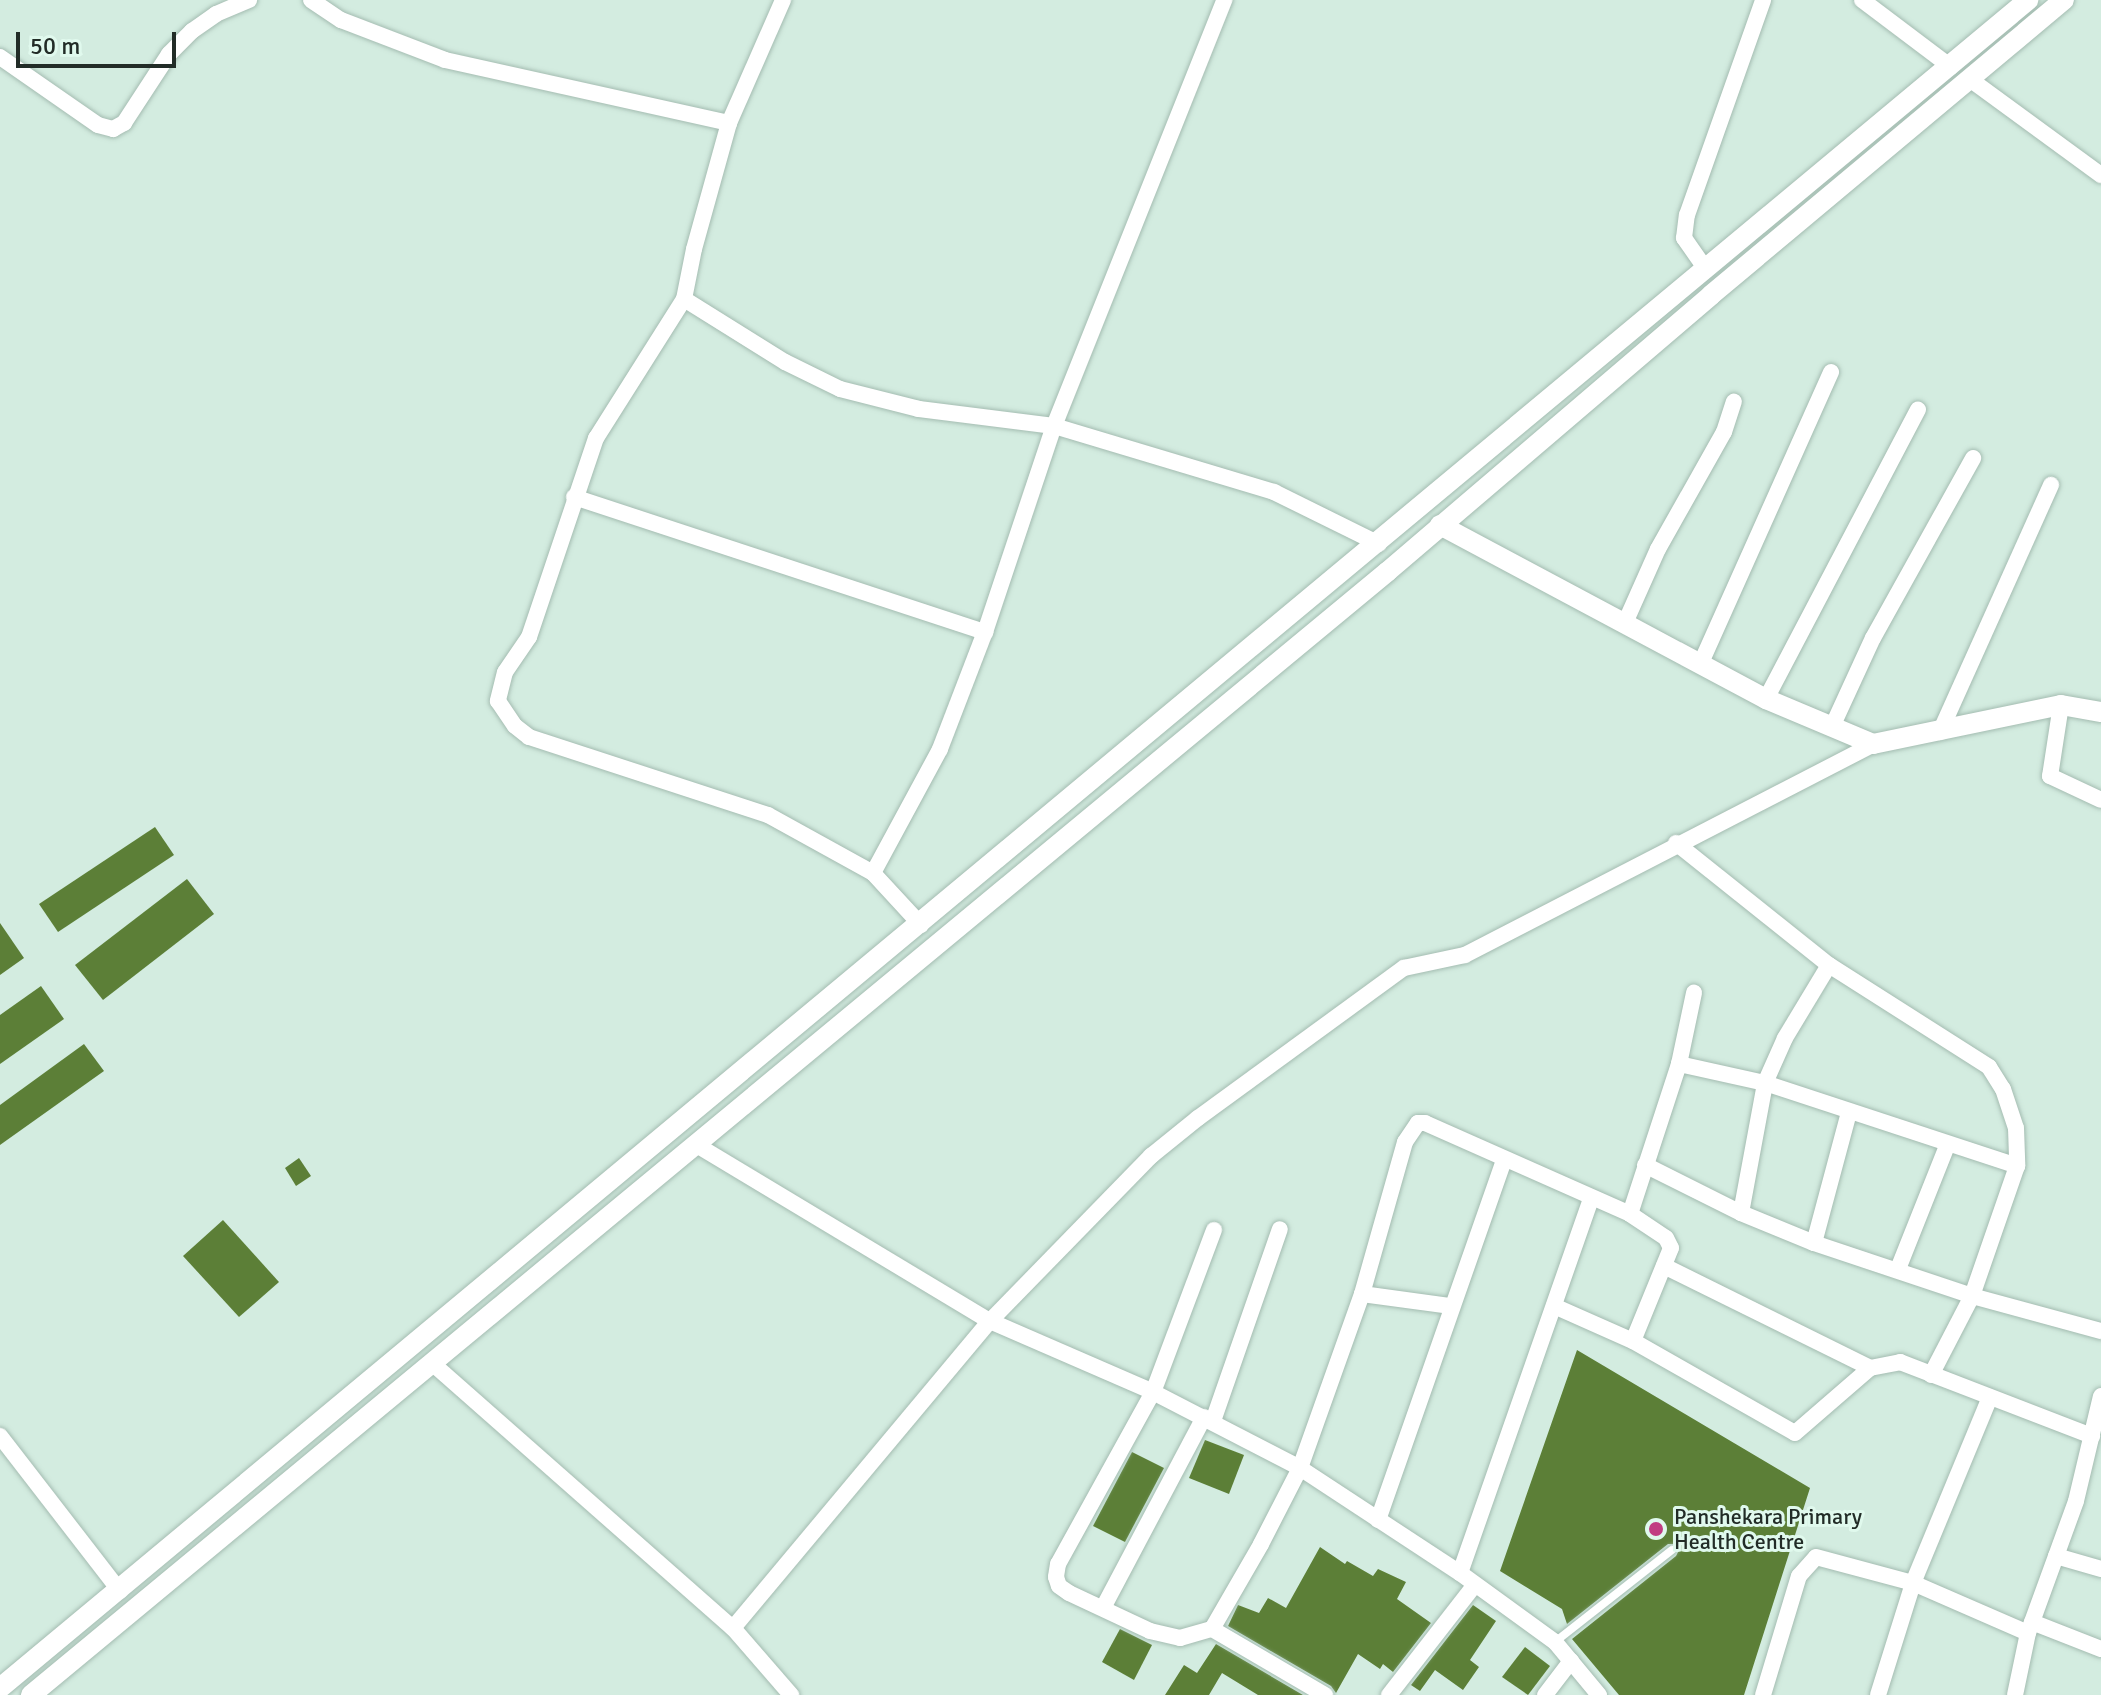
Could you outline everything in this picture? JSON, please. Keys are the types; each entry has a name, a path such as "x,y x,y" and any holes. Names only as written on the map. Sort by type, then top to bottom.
{"street":[{"path":"0,57 98,125 113,129 124,123 169,54 192,31 216,14 249,0"},
{"path":"311,0 341,20 445,60 729,123"},
{"path":"783,0 729,123 694,249 684,299 596,438 529,637 500,685 498,701 506,715 529,737 768,815 873,873 921,925"},
{"path":"873,873 940,749 985,632 1054,426 1224,0"},
{"path":"1705,268 1684,238 1687,215 1763,0"},
{"path":"1862,0 1951,67"},
{"path":"0,1688 1379,544 2028,0"},
{"path":"31,1695 810,1052 2064,0"},
{"path":"1971,80 2101,175"},
{"path":"1884,122 1899,139"},
{"path":"684,299 785,362 840,389 919,409 1054,426 1274,492 1379,544"},
{"path":"1700,665 1831,372"},
{"path":"1625,623 1658,549 1724,432 1734,402"},
{"path":"1766,699 1918,410"},
{"path":"1832,727 1873,638 1973,458"},
{"path":"1940,732 2051,485"},
{"path":"574,497 985,632"},
{"path":"1440,525 1766,699 1873,744"},
{"path":"2061,705 2050,776 2101,800"},
{"path":"733,1628 990,1321 1151,1156 1404,968 1465,955 1676,843 1873,744 2061,705 2101,712"},
{"path":"1676,843 1829,965 1989,1067 2003,1089 2016,1128 2017,1166 1972,1296 1931,1375"},
{"path":"1741,1213 1765,1083 1785,1038 1829,965"},
{"path":"1630,1214 1679,1064 1694,993"},
{"path":"1679,1064 1765,1083 1947,1146 2017,1166"},
{"path":"1814,1243 1849,1112"},
{"path":"1214,1230 1153,1392 1058,1564 1059,1586 1150,1631 1180,1638 1212,1629 1300,1468 1362,1294 1412,1128 1425,1123 1630,1214 1670,1242 1664,1266 1633,1341"},
{"path":"695,1144 990,1321 1153,1392 1300,1468 1460,1573 1555,1642 1599,1695"},
{"path":"1898,1269 1947,1146"},
{"path":"1378,1520 1504,1160"},
{"path":"1645,1165 1741,1213 1814,1243 1972,1296 2101,1331"},
{"path":"1460,1573 1591,1199"},
{"path":"1103,1608 1209,1419 1280,1229"},
{"path":"1664,1266 1870,1368"},
{"path":"1362,1294 1451,1306"},
{"path":"1554,1306 1633,1341 1795,1433 1870,1368 1900,1362 2092,1436"},
{"path":"432,1363 733,1628 791,1695"},
{"path":"2015,1695 2030,1628 2076,1501 2101,1396"},
{"path":"1878,1695 1913,1583 1990,1397"},
{"path":"316,1428 330,1447"},
{"path":"0,1436 120,1591"},
{"path":"2056,1556 2101,1569"},
{"path":"1763,1695 1799,1576 1808,1562 1816,1557 1827,1557 1913,1583 2030,1628 2101,1649"},
{"path":"1389,1695 1474,1586"},
{"path":"1212,1629 1325,1695"},
{"path":"1545,1695 1571,1661"}],"lane":[{"path":"1555,1642 1672,1550"}],"building":[{"path":"155,827 174,855 58,932 39,904"},
{"path":"187,879 214,914 103,1000 75,965"},
{"path":"0,923 24,958 0,975"},
{"path":"41,986 64,1019 0,1064 0,1015"},
{"path":"84,1044 104,1071 0,1145 0,1105"},
{"path":"299,1158 311,1176 296,1186 285,1168"},
{"path":"223,1220 279,1282 239,1317 183,1256"},
{"name":"Panshekara Primary Health Centre","path":"1577,1350 1810,1488 1744,1695 1619,1695 1572,1639 1676,1556 1679,1550 1675,1544 1668,1544 1567,1624 1562,1609 1500,1571"},
{"path":"1205,1440 1244,1455 1229,1494 1189,1478"},
{"path":"1132,1452 1164,1468 1125,1542 1093,1526"},
{"path":"1320,1547 1345,1564 1347,1561 1373,1576 1378,1569 1406,1582 1397,1599 1431,1623 1393,1672 1383,1664 1380,1669 1358,1654 1336,1693 1331,1686 1228,1626 1238,1605 1259,1613 1268,1598 1286,1608"},
{"path":"1473,1605 1496,1621 1470,1660 1479,1667 1463,1690 1435,1670 1420,1691 1411,1685"},
{"path":"1120,1629 1152,1645 1134,1680 1102,1662"},
{"path":"1216,1644 1303,1695 1258,1695 1222,1673 1209,1695 1165,1695 1184,1665 1197,1673"},
{"path":"1525,1647 1550,1666 1528,1695 1502,1677"}],"place":[{"name":"Panshekara Primary Health Centre","path":"1656,1529"}]}
